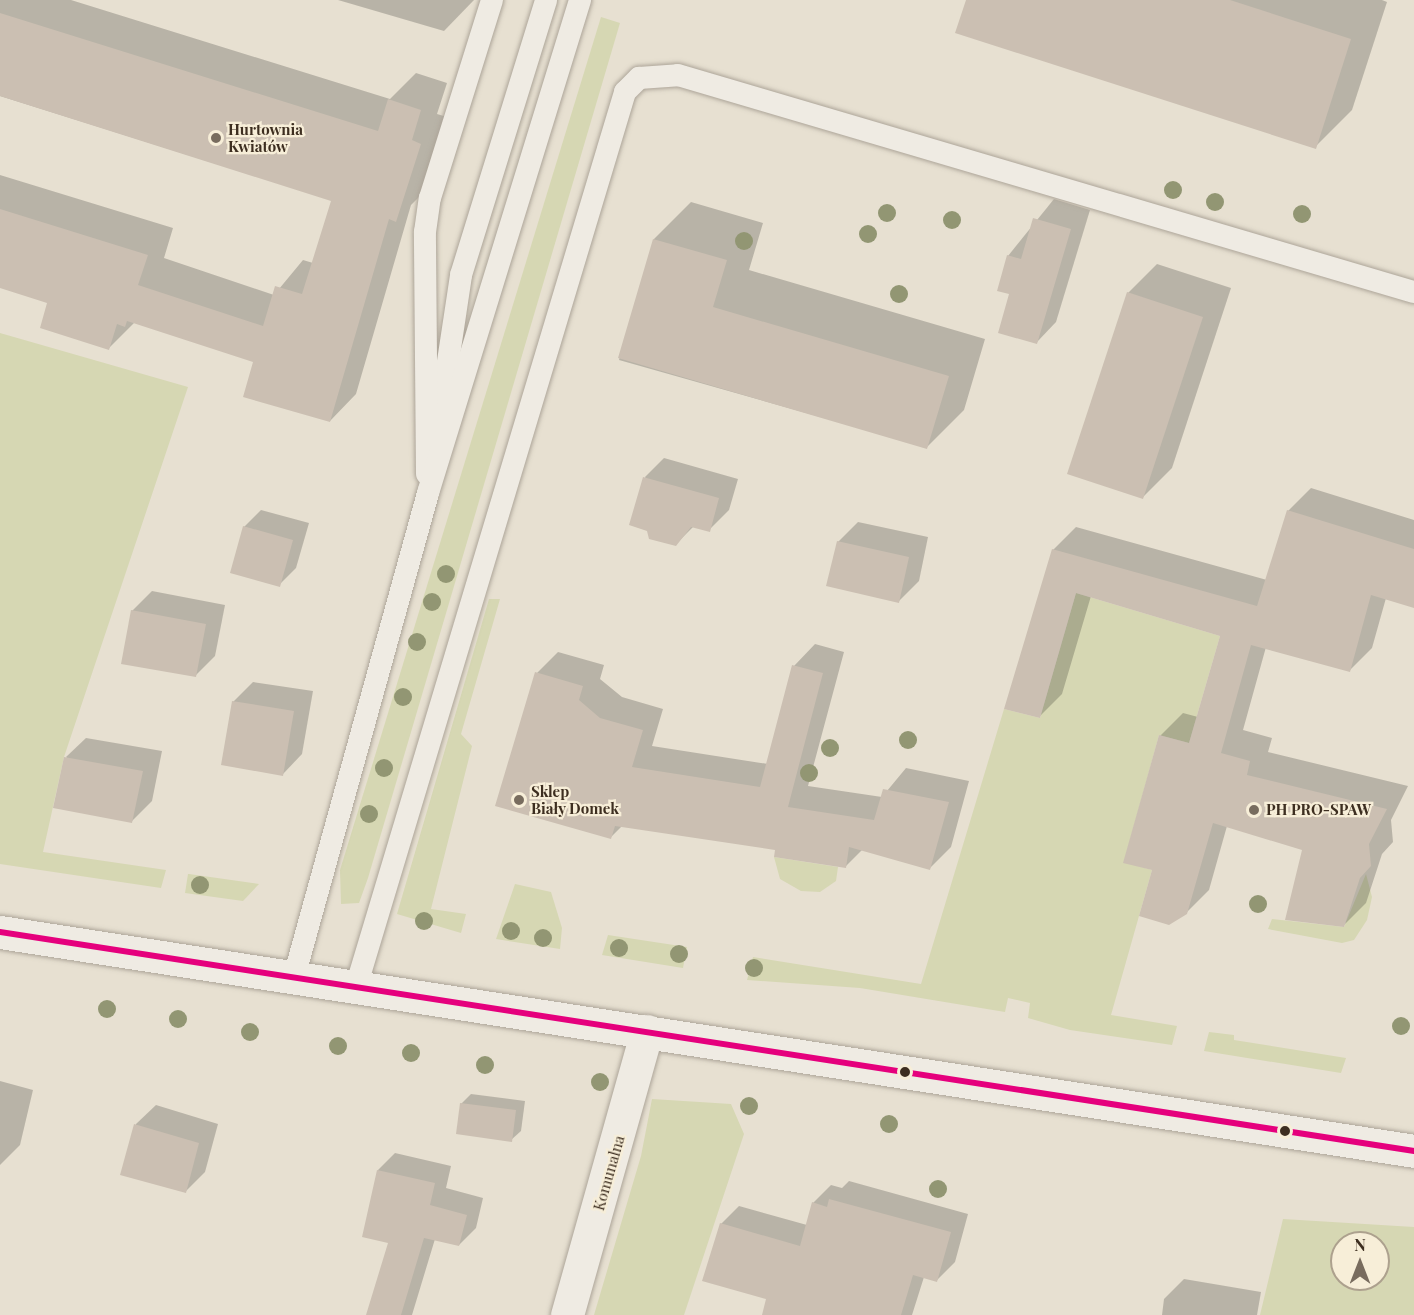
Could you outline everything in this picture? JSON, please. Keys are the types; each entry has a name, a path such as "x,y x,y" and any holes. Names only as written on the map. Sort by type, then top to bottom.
{"main road":[{"path":"0,932 1414,1151"},
{"name":"Komunalna","path":"567,1315 647,1031"}],"lane":[{"path":"428,494 422,311 426,232 433,190 492,0"},
{"path":"428,494 461,275 546,0"},
{"path":"294,977 428,494 580,0"},
{"path":"356,987 625,92 639,78 678,75 1414,292"}],"green space":[{"path":"601,17 620,23 368,878 359,903 341,904 340,870"},
{"path":"0,333 188,387 64,757 43,852 166,870 161,888 0,864"},
{"path":"1076,593 1220,636 1189,743 1159,735 1124,862 1152,870 1111,1015 1177,1026 1172,1045 1070,1030 1028,1018 1030,1003 1008,998 1005,1012 860,988 747,980 753,957 921,984 1004,709 1040,718"},
{"path":"489,599 500,599 461,734 472,746 431,909 466,914 461,933 397,914"},
{"path":"774,857 838,867 836,881 820,892 801,891 780,879"},
{"path":"188,874 259,884 243,901 185,893"},
{"path":"1366,874 1372,897 1367,920 1354,940 1342,943 1268,929 1272,919 1344,927"},
{"path":"515,884 551,892 562,928 560,949 496,939"},
{"path":"608,935 687,947 683,968 602,955"},
{"path":"1209,1032 1234,1035 1234,1040 1346,1058 1341,1073 1204,1051"},
{"path":"652,1099 731,1104 744,1134 684,1315 594,1315 641,1156"},
{"path":"1283,1219 1414,1227 1414,1315 1260,1315"}],"building":[{"path":"966,0 1230,0 1351,39 1316,149 955,33"},
{"path":"0,13 378,131 388,99 421,110 412,140 421,144 396,222 389,219 330,422 243,397 253,362 127,321 125,327 117,324 109,350 40,328 47,303 0,288 0,209 148,255 138,285 263,326 275,286 302,294 331,201 0,96"},
{"path":"1033,218 1071,229 1037,344 998,333 1009,294 997,291 1007,255 1021,259"},
{"path":"653,239 727,260 713,307 949,376 927,449 618,358"},
{"path":"1127,292 1203,317 1143,499 1067,474"},
{"path":"643,477 719,498 710,532 691,527 676,546 649,539 647,531 629,525"},
{"path":"1287,510 1414,549 1414,608 1371,595 1350,672 1251,645 1221,753 1250,761 1247,775 1387,809 1369,844 1371,866 1360,878 1344,927 1285,920 1302,850 1213,823 1187,914 1169,925 1139,916 1152,870 1123,863 1159,735 1189,743 1220,636 1076,593 1040,718 1004,709 1052,549 1257,606"},
{"path":"243,526 293,540 280,587 230,573"},
{"path":"837,541 909,557 899,603 826,586"},
{"path":"131,610 206,624 196,677 121,664"},
{"path":"792,665 823,673 788,807 874,820 883,789 949,802 930,870 849,847 846,868 774,857 775,850 615,826 611,839 495,806 535,672 583,686 579,700 600,718 643,730 632,767 760,787"},
{"path":"232,701 294,711 283,776 221,765"},
{"path":"64,757 143,771 132,823 53,808"},
{"path":"460,1103 516,1110 512,1142 456,1134"},
{"path":"134,1124 199,1143 186,1193 120,1175"},
{"path":"377,1170 435,1183 430,1205 467,1215 459,1246 424,1238 401,1315 366,1315 388,1243 362,1237"},
{"path":"829,1199 951,1232 937,1282 913,1275 901,1315 762,1315 766,1299 702,1281 720,1223 800,1246 812,1202 827,1207"}],"transit line":[{"path":"0,932 1414,1151"}],"place":[{"name":"Hurtownia Kwiatów","path":"216,138"},
{"name":"Sklep Biały Domek","path":"519,800"},
{"name":"PH PRO-SPAW","path":"1254,810"}]}
